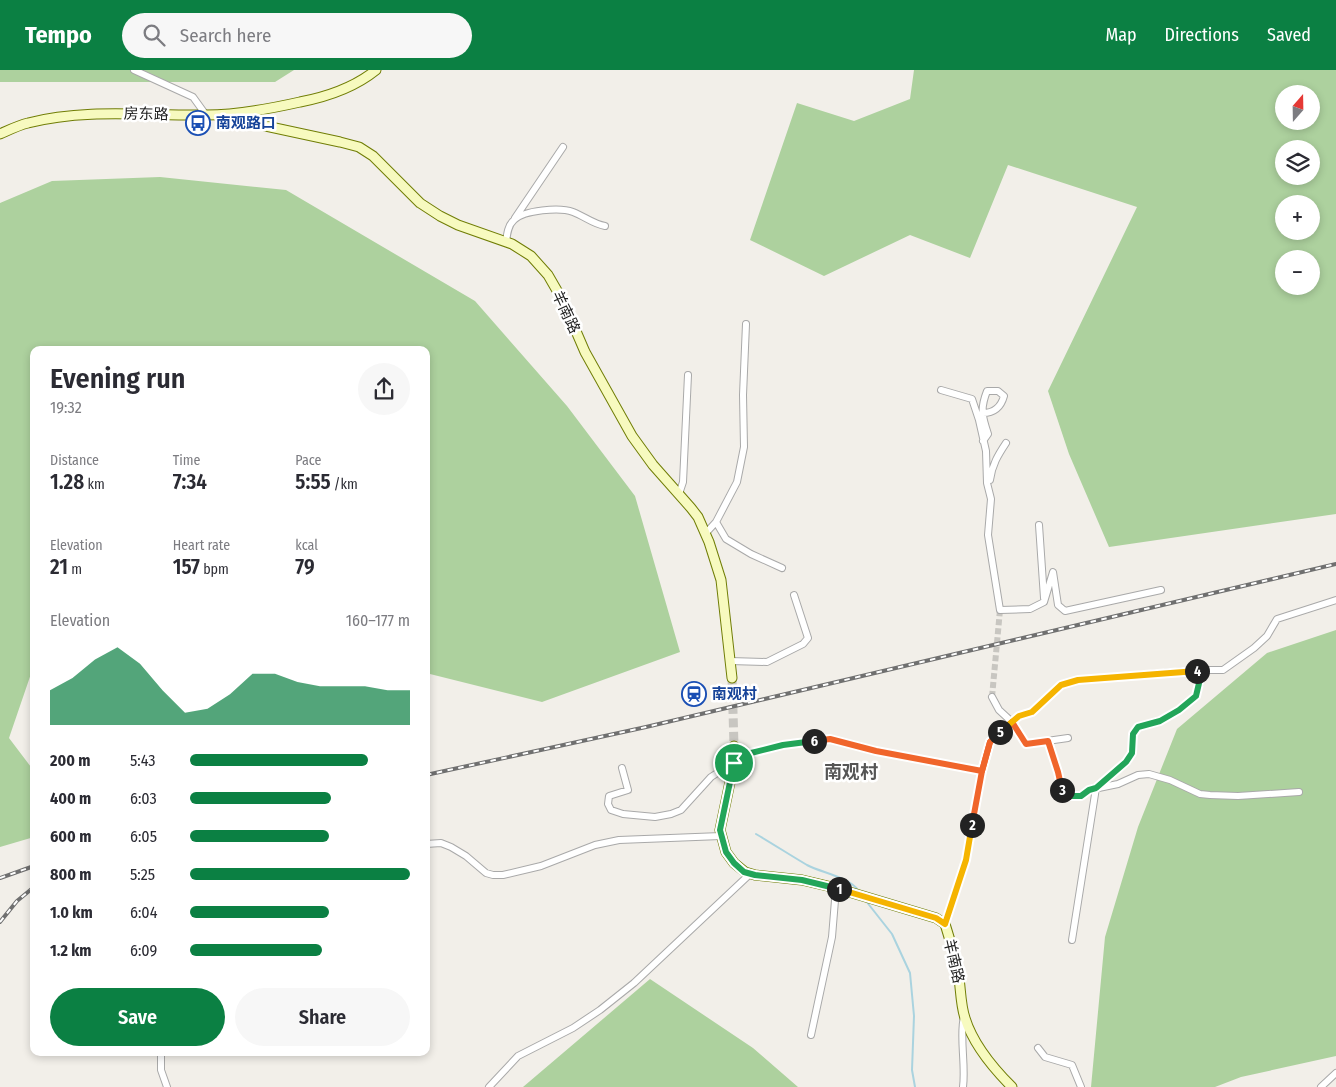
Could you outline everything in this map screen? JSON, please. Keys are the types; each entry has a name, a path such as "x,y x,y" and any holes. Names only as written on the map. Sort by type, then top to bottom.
{"street":[{"path":"134,70 151,76 193,97 206,115"},
{"name":"房东路","path":"0,134 27,123 64,116 96,113 225,115 254,112 314,99 342,90 376,70"},
{"name":"羊南路","path":"225,115 260,125 359,147 373,156 409,193 433,211 458,225 506,242 531,256 548,275 563,301 585,352 628,428 653,465 698,517 721,580 732,678"},
{"path":"506,242 508,229 514,219 564,147"},
{"path":"514,219 532,212 560,208 605,226"},
{"path":"705,534 716,522 737,482 744,447 743,395 746,324"},
{"path":"679,494 683,482 688,375"},
{"path":"941,390 972,399 984,441 988,489 991,499 988,535 1000,610 1030,609 1044,602 1053,572 1058,605 1065,611 1161,590"},
{"path":"983,413 988,434 984,441"},
{"path":"988,489 991,470 997,456 1006,443"},
{"path":"716,522 726,539 751,554 782,568"},
{"path":"1039,525 1044,602"},
{"path":"730,661 767,662 803,644 808,638 794,595"},
{"path":"945,924 966,860 982,771 990,742 1019,716 1032,712 1061,685 1078,680 1200,670 1223,670 1254,648 1267,636 1277,619 1336,600"},
{"path":"1072,940 1096,788 1126,762 1132,753 1133,734 1138,727 1160,721 1179,710 1196,696 1200,670"},
{"path":"992,697 999,710 1012,722 1026,744 1068,738"},
{"path":"622,768 628,790 609,796 608,804 611,810 622,814 655,817 681,810 711,777 747,754 783,745 830,739 876,751 982,771"},
{"path":"1048,741 1058,772 1062,793 1066,796 1081,796 1089,790 1118,784 1138,775 1149,774 1170,780 1200,794 1238,796 1299,792"},
{"path":"489,1087 518,1056 573,1028 600,1010 634,983 750,874 744,872 734,863 726,852 721,836 721,819 734,763 734,746"},
{"path":"430,844 441,843 451,847 466,856 486,873 493,876 541,866 595,846 619,840 721,836"},
{"name":"羊南路","path":"750,874 802,880 836,888 936,918 945,924 958,972 964,1017 974,1040 1012,1087"},
{"path":"811,1035 832,937 836,888"},
{"path":"963,1087 965,1071 962,1025 964,1017"},
{"path":"1038,1048 1045,1057 1072,1066 1081,1087"},
{"path":"161,1056 161,1070 167,1087"},
{"path":"1321,1087 1336,1073"}],"green space":[{"path":"0,70 294,70 275,82 0,82"},
{"path":"914,70 1336,70 1336,514 1109,547 1069,454 1048,391 1137,207 1008,165 970,258 910,235 824,276 750,240 797,103 854,121 910,99"},
{"path":"160,177 286,190 475,301 567,406 635,496 680,652 542,702 430,674 430,346 30,346 30,677 9,738 30,766 30,838 0,847 0,203 52,181"},
{"path":"1336,630 1336,1056 1241,1077 1215,1087 1091,1087 1105,937 1138,827 1177,729 1267,653"},
{"path":"650,979 753,1048 798,1087 523,1087"}],"waterway":[{"path":"756,834 807,865 849,882 859,891"},
{"path":"866,901 892,934 910,973 914,1016 912,1070 915,1087"}],"tunnel":[{"path":"992,697 1000,610"},
{"path":"732,678 734,746"}],"railway":[{"path":"430,774 646,727 1336,564"},
{"path":"0,878 30,867"},
{"path":"0,922 17,901 30,890"}],"place":[{"name":"南观路口","path":"198,123"},
{"name":"南观村","path":"694,694"}],"district":[{"name":"南观村","path":"851,772"}],"route":[{"path":"734,763 720,830 726,852 744,872 802,880 836,888 936,918 945,924 966,860 982,771 990,742 1012,722 1026,744 1048,741 1061,782 1062,793 1066,796 1081,796 1089,790 1096,788 1126,762 1132,753 1133,734 1138,727 1160,721 1179,710 1196,696 1200,670 1078,680 1061,685 1032,712 1019,716 1012,722 990,742 988,750 982,771 876,751 830,739 783,745 747,754 734,763"}]}
